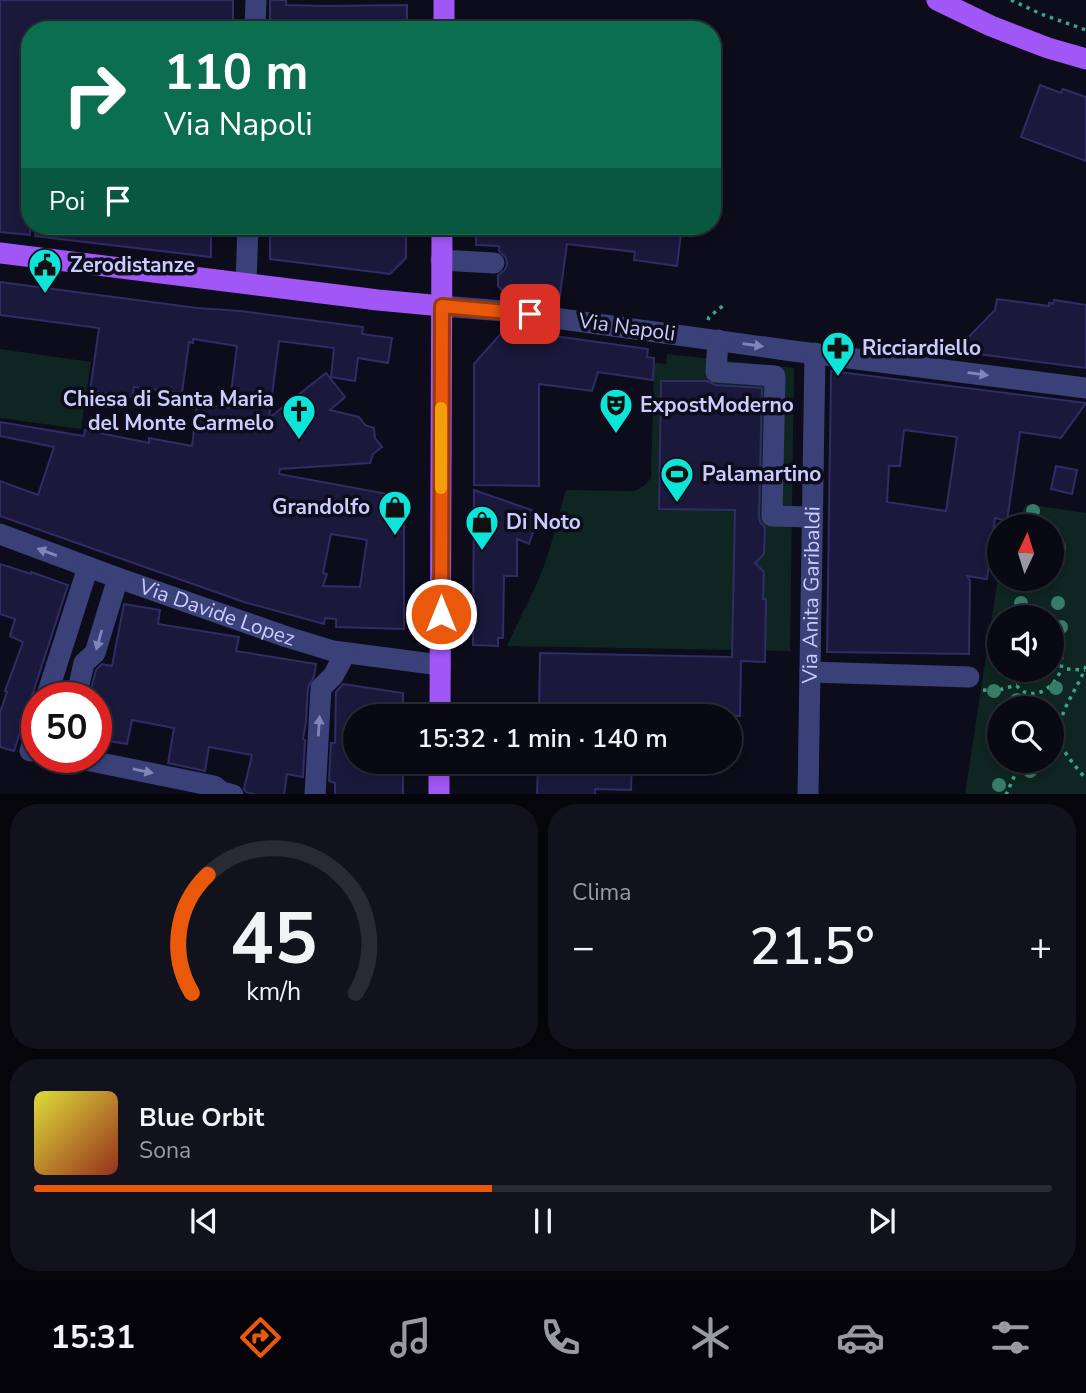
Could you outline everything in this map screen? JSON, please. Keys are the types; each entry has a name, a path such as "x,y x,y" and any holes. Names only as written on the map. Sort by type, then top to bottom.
{"main road":[{"path":"444,0 444,21"},
{"path":"937,0 991,26 1086,59"},
{"path":"440,704 442,235"},
{"name":"Via Napoli","path":"0,253 442,306"},
{"path":"439,774 439,794"}],"street":[{"path":"255,21 256,0"},
{"path":"246,283 248,235"},
{"path":"442,260 494,263"},
{"name":"Via Napoli","path":"442,306 504,311 1086,388"},
{"path":"718,340 716,372 814,378"},
{"name":"Via Anita Garibaldi","path":"808,794 815,353"},
{"path":"775,376 772,516 812,517"},
{"name":"Via Davide Lopez","path":"0,534 287,637 345,654 440,665"},
{"path":"51,682 88,567"},
{"path":"80,682 84,663 95,653 118,578"},
{"path":"315,794 321,688 333,676 345,654"},
{"path":"810,672 969,677"},
{"path":"112,765 214,786 222,792 233,794"}],"path":[{"path":"1011,0 1086,30"},
{"path":"1015,682 1025,691 1034,694 1052,690 1059,685 1067,668 1064,654"},
{"path":"1067,668 1086,668 1062,718 1059,739 1086,779"},
{"path":"969,677 981,690 995,691 1017,685"},
{"path":"1006,794 1016,773"}],"green space":[{"path":"0,349 91,362 81,429 0,418"},
{"name":"Palamartino","path":"667,354 794,368 790,651 507,646 545,563 566,490 634,491 644,486 651,478 654,363 666,364"},
{"path":"1026,504 1086,513 1086,794 965,794 987,650 987,682 1064,682 1064,605 994,605 996,592 1064,592 1064,514 1022,514"}],"building":[{"path":"0,0 233,0 233,21 21,21 21,234 0,232"},
{"path":"270,0 286,0 286,5 407,5 407,21 270,21"},
{"path":"1040,85 1061,93 1063,89 1086,97 1086,161 1021,137"},
{"path":"211,235 211,257 35,236"},
{"path":"270,235 406,235 406,258 390,274 270,259"},
{"path":"476,235 681,235 677,266 634,260 635,252 567,244 559,302 506,294 498,286 498,275 505,270 507,264 499,246 476,245"},
{"path":"0,282 363,327 362,334 392,338 388,363 358,358 355,381 331,377 334,348 279,341 269,418 326,373 345,397 330,410 359,417 365,425 374,428 375,438 382,447 373,454 370,463 280,469 279,474 404,497 404,629 336,627 336,619 325,618 324,624 244,602 0,516 0,481 38,495 54,447 0,436 0,422 84,436 85,430 149,443 149,438 192,446 197,404 229,408 237,346 193,339 193,343 189,342 182,393 134,387 132,397 90,391 99,328 0,315","holes":["331,534 367,540 360,587 323,586 327,574 323,573"]},
{"path":"997,299 1049,306 1054,300 1086,305 1086,368 955,351 995,310"},
{"path":"505,329 648,349 647,357 654,358 653,380 598,372 592,391 539,384 539,486 474,485 474,364"},
{"path":"831,371 1086,403 1061,438 1020,432 1008,514 987,514 987,579 967,576 970,581 969,654 827,652","holes":["904,430 957,437 946,511 887,502 889,466 900,466"]},
{"path":"661,381 707,381 715,385 762,388 759,516 765,527 764,554 755,563 764,572 765,662 741,661 740,704 539,704 540,653 732,657 735,510 659,509"},
{"path":"1056,466 1077,470 1072,494 1051,489"},
{"path":"474,490 540,513 529,544 517,539 517,576 504,576 503,638 498,638 498,646 473,645"},
{"path":"0,564 68,585 36,682 21,682 21,729 14,751 0,747 0,713 23,642 10,636 15,619 0,614"},
{"path":"124,604 160,610 158,624 239,637 236,651 316,664 314,677 308,687 303,739 303,777 287,774 284,794 253,794 244,789 252,755 209,747 205,771 168,763 174,728 132,720 127,744 112,742 112,682 93,682 96,670 102,664 112,666"},
{"path":"343,684 403,693 403,704 343,704 343,774 403,774 403,794 335,794 335,783 329,781 331,743 335,743 336,692"},
{"path":"538,774 632,774 631,790 595,789 595,794 537,794"}],"slow traffic":[{"path":"441,408 441,488"}],"place":[{"name":"Zerodistanze","path":"45,295"},
{"name":"Ricciardiello","path":"838,378"},
{"name":"ExpostModerno","path":"616,435"},
{"name":"Chiesa di Santa Maria del Monte Carmelo","path":"299,441"},
{"name":"Palamartino","path":"677,504"},
{"name":"Grandolfo","path":"395,537"},
{"name":"Di Noto","path":"482,552"}],"route":[{"path":"441,614 442,306 530,314"}]}
